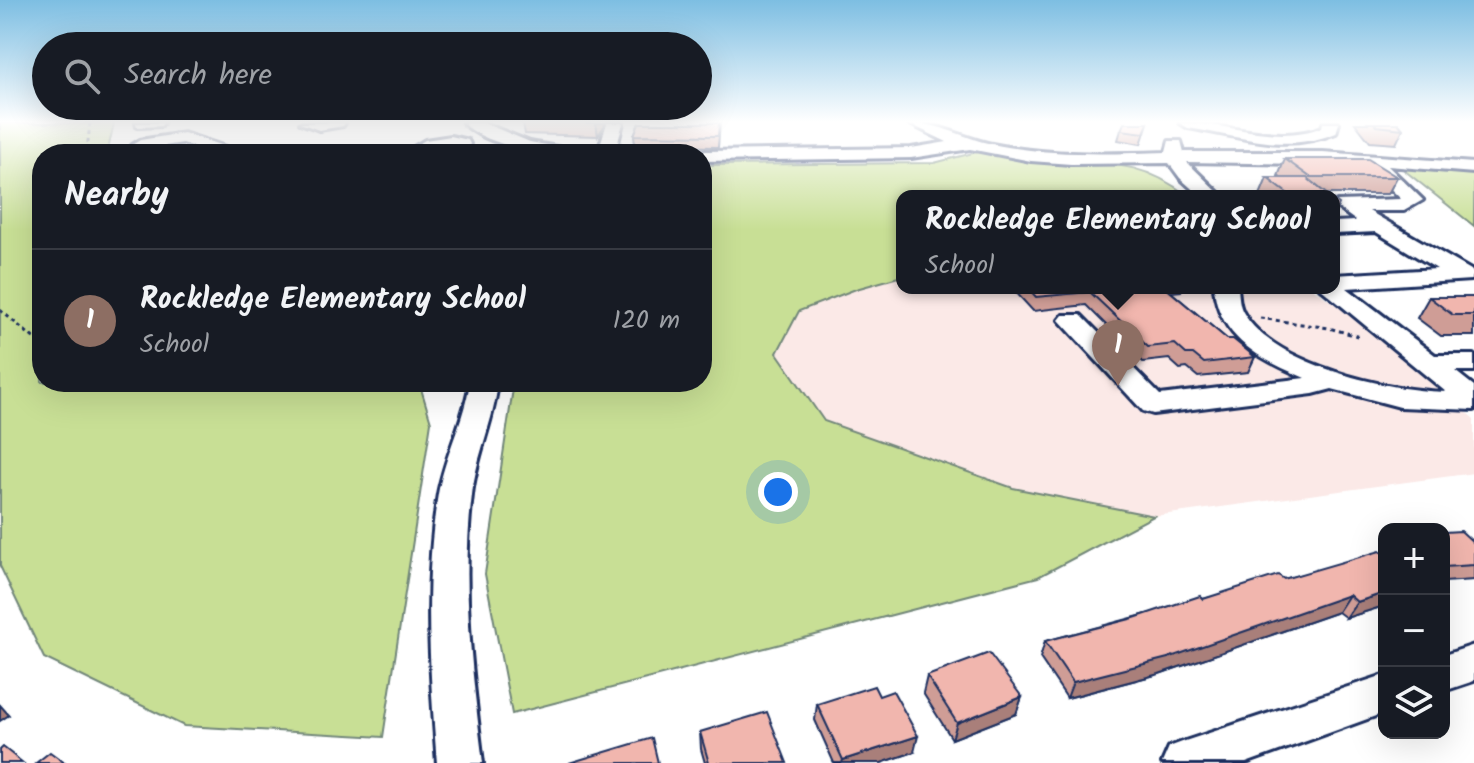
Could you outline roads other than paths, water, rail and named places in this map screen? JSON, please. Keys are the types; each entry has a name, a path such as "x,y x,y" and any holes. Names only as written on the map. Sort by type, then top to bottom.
{"street":[{"path":"1168,159 1205,190"},
{"path":"1323,159 1474,168"},
{"path":"1340,282 1463,275 1344,205 1404,205 1413,200 1371,160"},
{"path":"1340,228 1381,226"},
{"path":"1225,294 1229,313 1249,335 1284,358 1331,379 1399,397 1474,401"},
{"path":"1340,294 1474,401"},
{"path":"1072,320 1153,405 1313,386 1331,379"},
{"path":"1429,363 1474,363"},
{"path":"460,763 448,645 450,532 457,482 483,392"},
{"path":"1450,671 1474,663"},
{"path":"1185,763 1378,696"}],"place":[{"name":"Rockledge Elementary School","path":"1118,386"}]}
